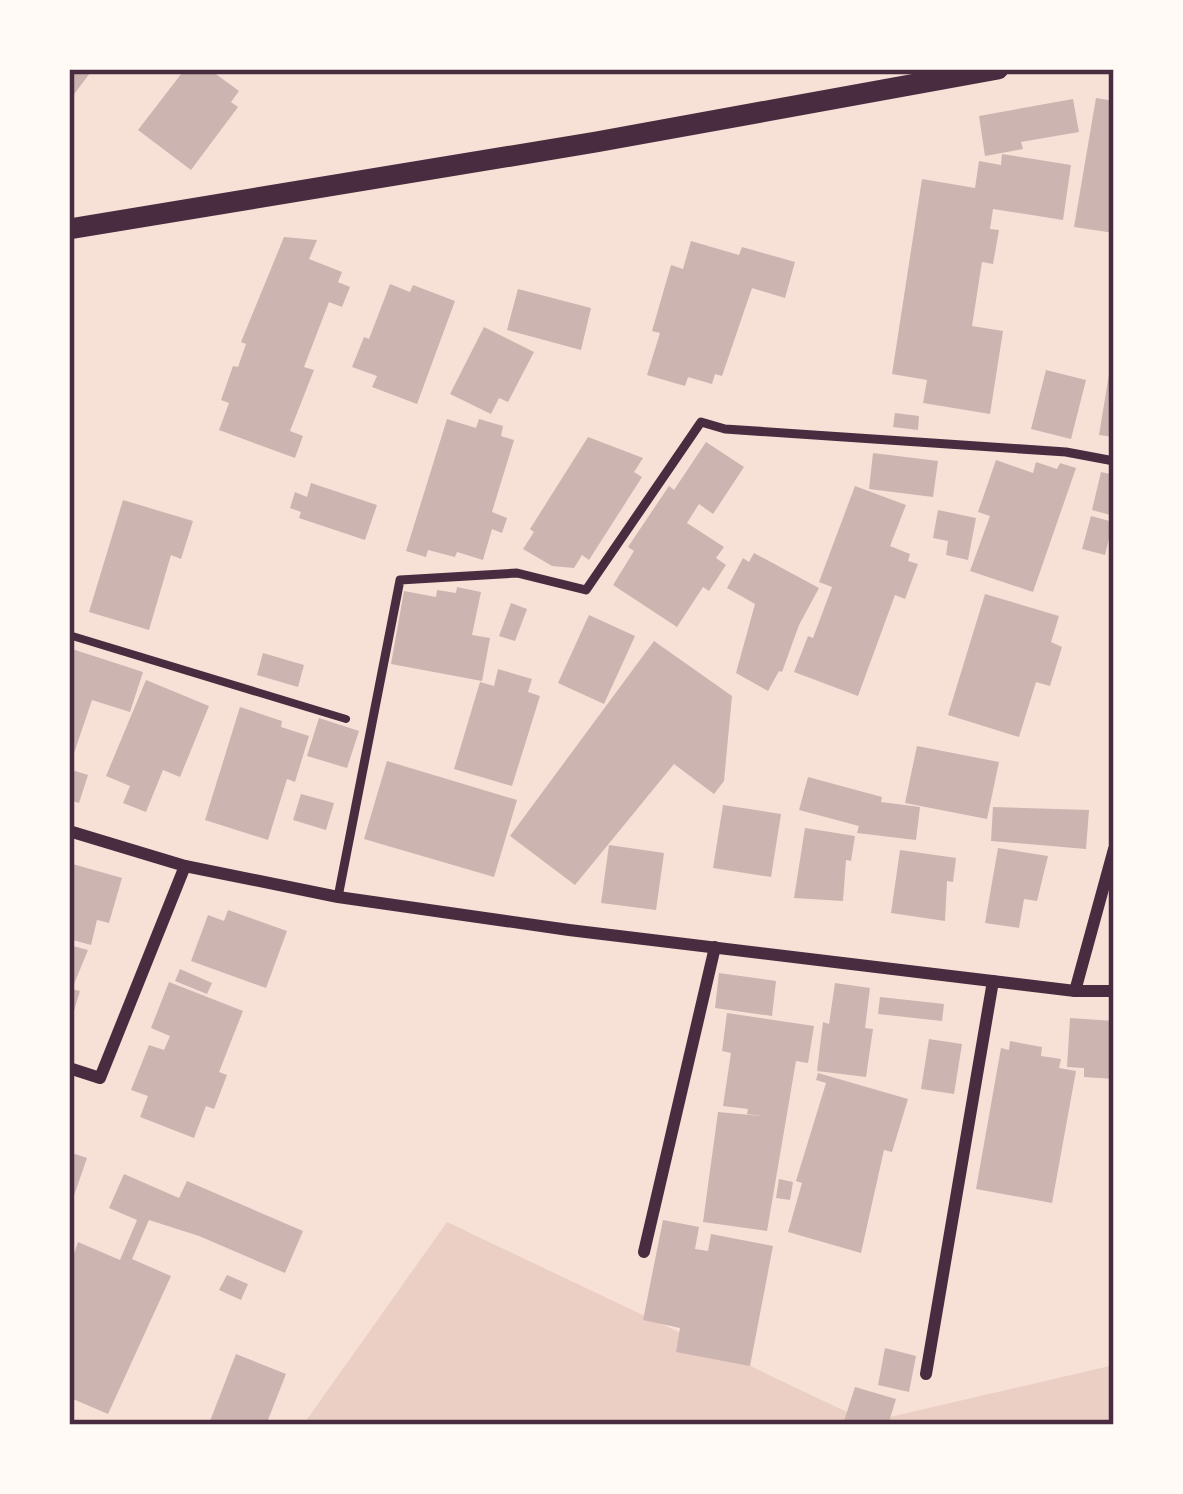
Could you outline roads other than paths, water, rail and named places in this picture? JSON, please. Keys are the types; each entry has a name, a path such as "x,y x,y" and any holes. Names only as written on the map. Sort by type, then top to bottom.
{"street":[{"path":"69,229 596,142 998,69"},
{"path":"69,830 185,866 338,897 1075,992 1114,991"},
{"path":"1075,992 1114,849"},
{"path":"69,1068 100,1078 185,866"},
{"path":"644,1252 715,947"},
{"path":"926,1374 993,981"}],"lane":[{"path":"338,897 400,580 517,573 586,590 700,422 725,429 1066,452 1114,461"}]}
